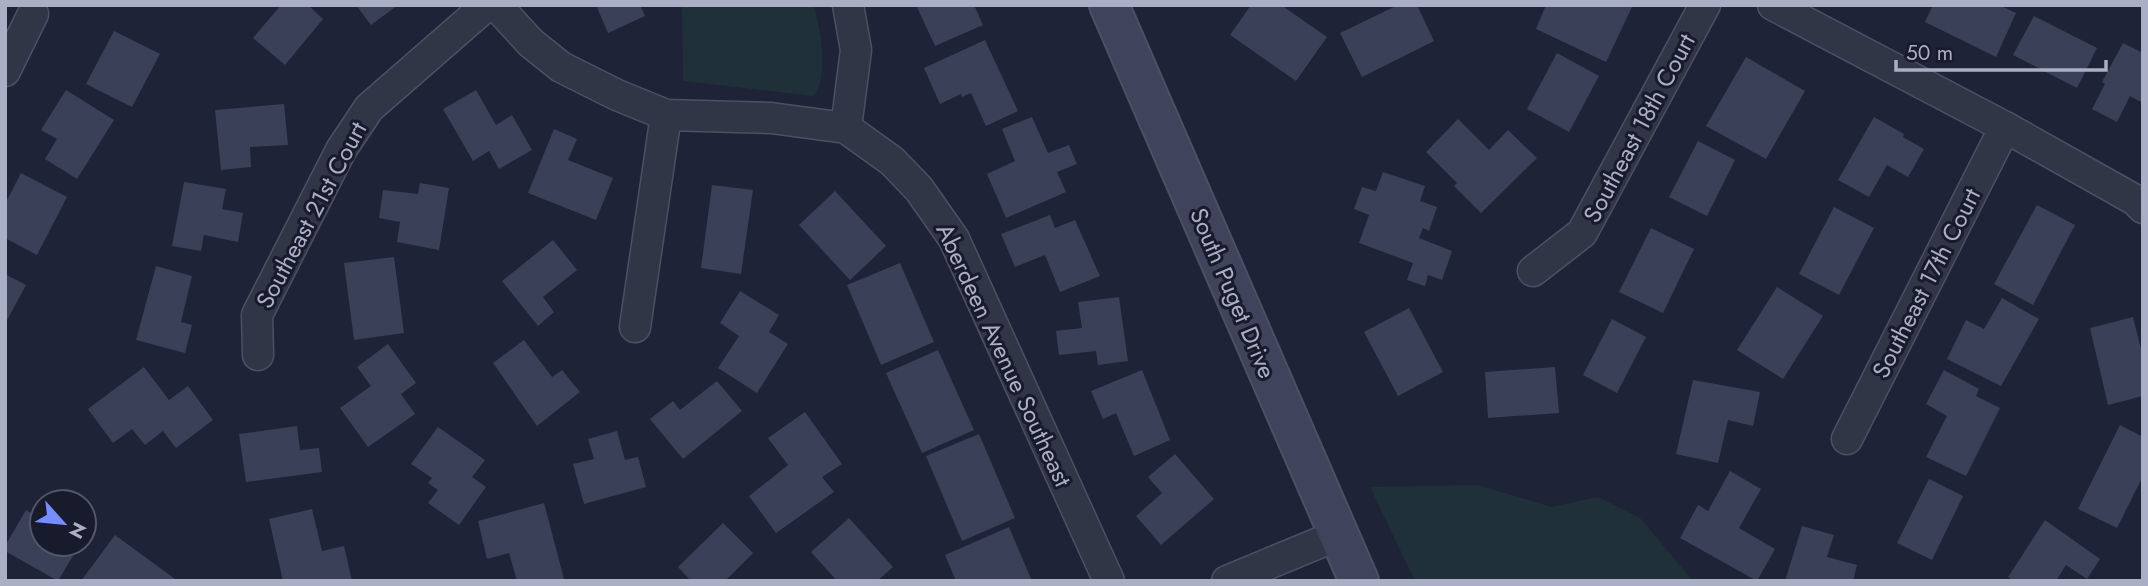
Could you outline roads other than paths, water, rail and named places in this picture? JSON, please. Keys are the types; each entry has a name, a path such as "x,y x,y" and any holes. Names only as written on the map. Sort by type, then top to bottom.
{"street":[{"name":"Southeast 21st Court","path":"258,355 257,315 341,150 369,108 487,5"},
{"name":"Aberdeen Avenue Southeast","path":"496,5 531,43 561,67 617,95 666,115 771,118 846,128 892,161 919,189 954,239 1110,581"},
{"path":"846,128 856,50 848,5"},
{"name":"South Puget Drive","path":"1108,5 1359,581"},
{"name":"Southeast 18th Court","path":"1533,271 1582,233 1705,5"},
{"path":"1773,5 2005,127 2135,200 2143,208"},
{"path":"5,71 33,14"},
{"path":"635,327 666,115"},
{"name":"Southeast 17th Court","path":"1847,439 2005,127"},
{"path":"1227,581 1338,535"}]}
